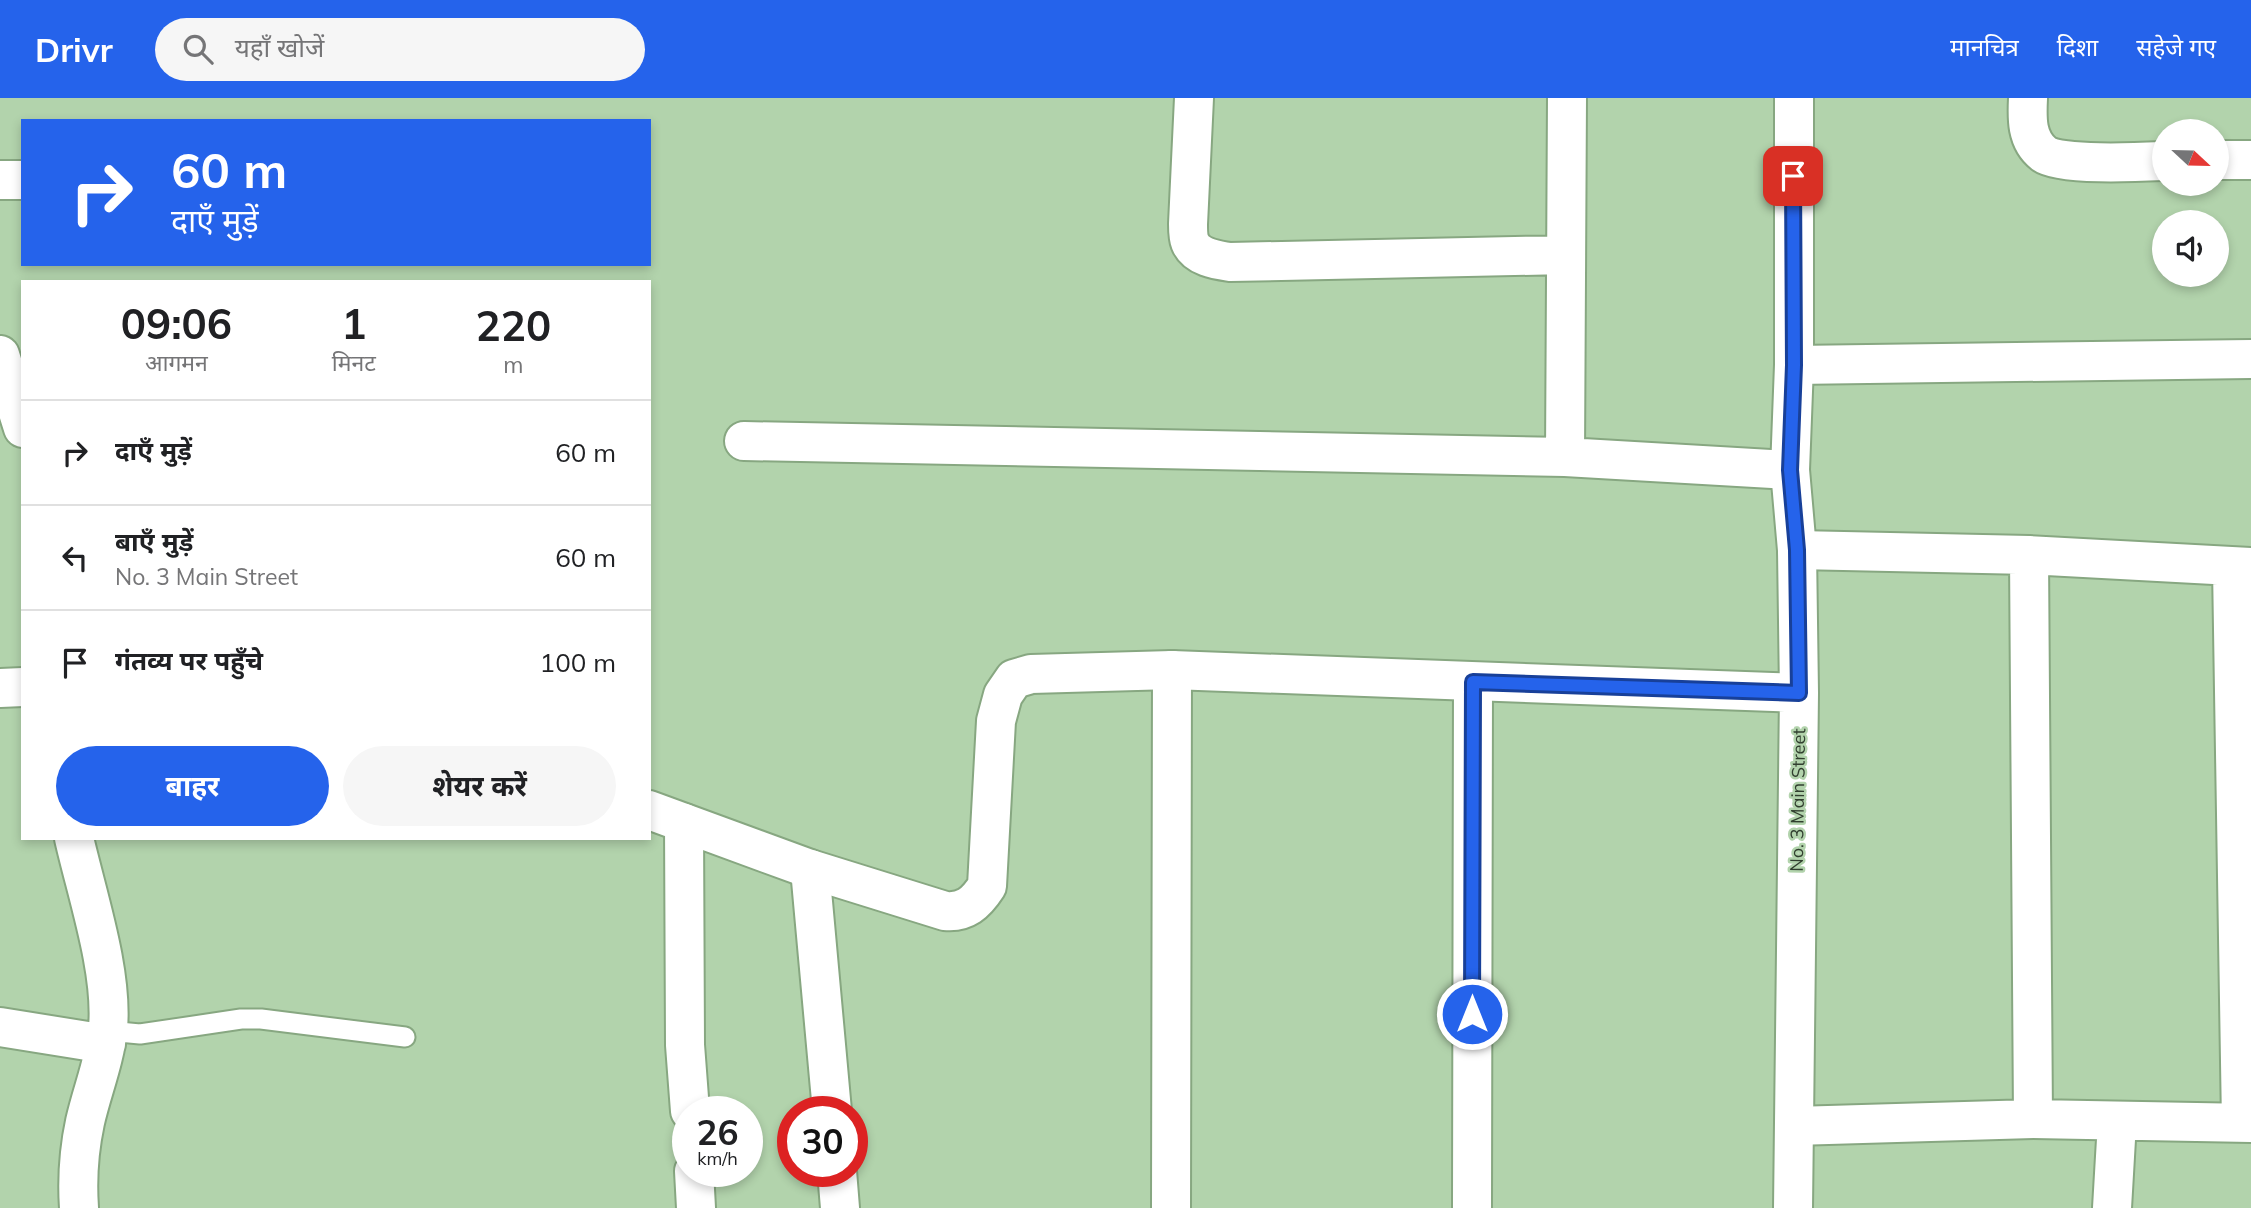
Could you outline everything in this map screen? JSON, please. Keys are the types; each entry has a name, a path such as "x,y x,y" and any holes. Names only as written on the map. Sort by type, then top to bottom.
{"street":[{"path":"1194,98 1190,243 1212,259 1230,262 1566,255"},
{"path":"1565,457 1567,98"},
{"name":"No. 3 Main Street","path":"1793,1208 1799,693 1797,550 1790,470 1794,365 1794,98"},
{"path":"2028,98 2029,133 2046,156 2097,163 2152,161"},
{"path":"2230,160 2251,160"},
{"path":"0,180 21,180"},
{"path":"0,355 21,422"},
{"path":"1794,365 2251,359"},
{"path":"744,441 1565,457 1790,470"},
{"path":"1794,1126 2033,1119 2246,1123 2242,567 2029,555 1797,550"},
{"path":"2029,555 2033,1119"},
{"path":"689,1096 666,817 810,869 945,911 957,912 981,896 986,886 996,721 1003,695 1014,679 1031,674 1172,670 1799,693"},
{"path":"1171,1208 1172,670"},
{"path":"1472,1208 1473,682"},
{"path":"0,688 21,687"},
{"path":"74,840 105,968 109,1016 107,1037 80,1154 79,1208"},
{"path":"810,869 831,1096"},
{"path":"0,1027 107,1037"},
{"path":"2112,1208 2116,1122"},
{"path":"695,1187 696,1208"},
{"path":"838,1187 840,1208"}],"lane":[{"path":"107,1037 242,1019 405,1037"}],"route":[{"path":"1472,1014 1473,682 1799,693 1797,550 1790,470 1794,365 1793,176"}]}
